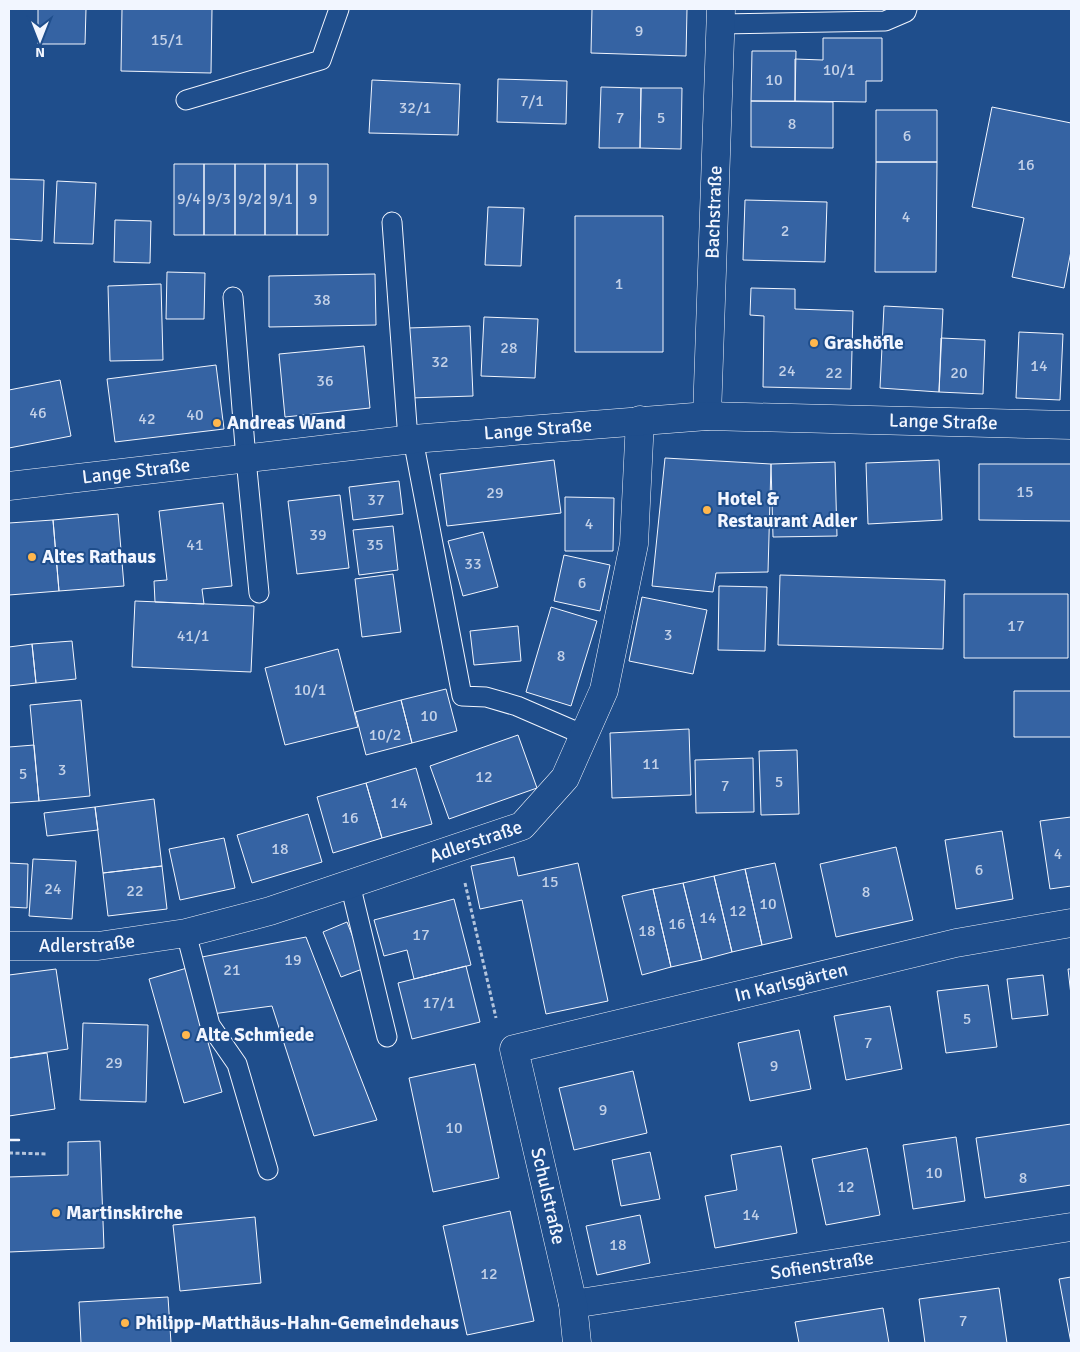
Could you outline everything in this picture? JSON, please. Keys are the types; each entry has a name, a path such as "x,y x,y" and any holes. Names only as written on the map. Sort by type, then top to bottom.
{"street":[{"name":"Bachstraße","path":"707,416 721,16"},
{"name":"Lange Straße","path":"9,486 410,439 707,416 1071,425"},
{"name":"Adlerstraße","path":"9,946 98,946 186,933 270,911 522,826 565,778 604,690 634,544 640,420"},
{"name":"In Karlsgärten","path":"514,1049 956,943 1071,923"},
{"name":"Schulstraße","path":"514,1049 573,1304 577,1343"},
{"name":"Sofienstraße","path":"573,1304 1071,1227"}],"lane":[{"path":"186,100 321,60 339,9"},
{"path":"721,16 885,21 906,12 907,9"},
{"path":"392,222 410,439 462,696 486,697 517,706 584,735"},
{"path":"233,297 259,593"},
{"path":"350,884 387,1037"},
{"path":"186,933 210,1025 237,1064 268,1170"}],"path":[{"path":"457,849 494,1015"},
{"path":"9,1152 48,1154"}],"building":[{"path":"38,9 86,9 85,44 38,44"},
{"path":"122,9 212,9 211,73 121,71"},
{"path":"592,9 687,9 686,56 591,53"},
{"path":"823,38 882,38 882,81 866,81 866,102 795,101 795,59 823,60"},
{"path":"752,51 796,51 795,101 751,101"},
{"path":"498,79 567,81 566,124 497,122"},
{"path":"372,80 460,84 458,135 369,133"},
{"path":"601,87 641,88 640,148 599,148"},
{"path":"641,88 682,88 681,149 640,148"},
{"path":"751,101 833,102 833,148 751,147"},
{"path":"992,107 1071,123 1071,251 1064,288 1012,277 1024,218 972,207"},
{"path":"876,110 937,110 937,162 876,162"},
{"path":"876,162 937,162 936,272 875,272"},
{"path":"174,164 204,164 204,235 174,235"},
{"path":"204,164 235,164 235,235 204,235"},
{"path":"235,164 265,164 265,235 235,235"},
{"path":"265,164 297,164 297,235 265,235"},
{"path":"297,164 328,164 328,235 297,235"},
{"path":"9,179 44,180 42,241 9,239"},
{"path":"57,181 96,183 93,244 54,243"},
{"path":"745,200 827,202 825,262 743,260"},
{"path":"488,207 524,208 521,266 485,265"},
{"path":"575,216 663,216 663,352 575,352"},
{"path":"115,220 151,221 150,263 114,262"},
{"path":"167,272 205,273 204,319 166,319"},
{"path":"375,274 376,325 269,327 269,276"},
{"path":"161,284 163,360 110,361 108,286"},
{"path":"751,288 795,289 795,309 853,311 851,389 763,387 764,316 750,315"},
{"path":"884,306 943,309 939,392 880,388"},
{"path":"484,317 538,319 535,378 481,376"},
{"path":"470,326 473,396 410,398 408,328"},
{"path":"1019,332 1063,334 1060,400 1016,398"},
{"path":"941,338 985,340 983,394 939,392"},
{"path":"364,346 370,408 285,417 279,354"},
{"path":"216,365 224,429 115,442 107,379"},
{"path":"60,380 71,436 9,448 9,390"},
{"path":"665,458 771,464 768,572 716,573 713,592 652,586"},
{"path":"554,460 561,513 447,526 440,474"},
{"path":"939,460 942,520 868,524 866,463"},
{"path":"835,462 837,536 773,537 771,464"},
{"path":"979,464 1071,464 1071,521 979,520"},
{"path":"399,481 403,514 353,520 349,487"},
{"path":"340,495 349,568 297,574 288,501"},
{"path":"565,497 614,498 613,551 565,551"},
{"path":"223,503 232,586 202,589 204,604 155,602 154,581 167,580 159,511"},
{"path":"118,514 124,586 59,591 53,520"},
{"name":"Altes Rathaus","path":"53,520 59,591 9,595 9,523"},
{"path":"393,526 398,570 359,575 353,530"},
{"path":"483,532 498,587 463,596 448,541"},
{"path":"564,555 610,565 600,611 554,601"},
{"path":"393,574 401,632 362,637 355,579"},
{"path":"780,575 945,580 943,649 778,645"},
{"path":"719,586 767,587 765,651 718,650"},
{"path":"964,594 1068,594 1068,658 964,658"},
{"path":"642,597 707,610 693,674 629,661"},
{"path":"135,601 254,606 251,672 132,667"},
{"path":"551,607 597,621 571,706 526,692"},
{"path":"518,626 521,661 474,665 470,631"},
{"path":"72,641 76,679 36,683 32,644"},
{"path":"32,644 36,683 9,686 9,647"},
{"path":"338,649 358,727 285,745 265,668"},
{"path":"446,689 457,731 412,743 401,700"},
{"path":"1014,691 1071,691 1071,737 1014,737"},
{"path":"81,700 90,796 39,801 30,705"},
{"path":"401,700 412,743 366,755 355,712"},
{"path":"689,729 691,795 612,798 610,733"},
{"path":"518,735 537,788 449,819 430,766"},
{"path":"34,745 39,801 9,803 9,747"},
{"path":"797,750 799,814 761,815 759,751"},
{"path":"753,758 754,812 696,813 695,760"},
{"path":"416,768 432,824 382,838 366,783"},
{"path":"366,783 382,838 333,853 317,797"},
{"path":"154,799 162,866 103,873 95,807"},
{"path":"95,807 98,830 47,836 44,813"},
{"path":"308,814 322,862 252,883 237,835"},
{"path":"1071,817 1071,886 1050,889 1040,821"},
{"path":"1002,831 1013,899 956,909 945,840"},
{"path":"224,838 235,888 180,900 169,849"},
{"path":"896,847 913,920 836,937 820,864"},
{"path":"514,857 518,876 578,863 608,1001 546,1014 522,900 480,909 471,866"},
{"path":"33,859 76,861 72,919 29,916"},
{"path":"9,863 28,864 27,908 9,907"},
{"path":"775,863 792,938 762,945 745,869"},
{"path":"162,866 167,909 108,916 103,873"},
{"path":"745,869 762,945 732,952 714,876"},
{"path":"714,876 732,952 702,960 683,883"},
{"path":"683,883 702,960 671,967 653,889"},
{"path":"653,889 671,967 642,975 622,896"},
{"path":"454,899 471,965 414,979 407,950 384,956 374,920"},
{"path":"347,922 365,968 341,977 323,932"},
{"path":"306,937 377,1120 314,1136 272,1006 212,1014 202,957"},
{"path":"466,966 480,1022 412,1039 398,983"},
{"name":"Alte Schmiede","path":"187,968 222,1092 184,1103 149,979"},
{"path":"56,969 68,1049 9,1058 9,975"},
{"path":"1068,969 1071,969 1071,995"},
{"path":"1043,975 1048,1015 1012,1019 1007,979"},
{"path":"988,985 997,1047 946,1053 937,991"},
{"path":"890,1006 902,1069 846,1080 834,1016"},
{"path":"83,1023 148,1025 146,1102 80,1100"},
{"path":"799,1030 811,1089 750,1101 738,1043"},
{"path":"47,1053 55,1109 9,1116 9,1058"},
{"path":"475,1064 499,1178 433,1192 409,1078"},
{"path":"633,1071 647,1133 574,1150 559,1088"},
{"path":"1071,1124 1071,1185 985,1198 976,1138"},
{"path":"956,1137 965,1201 913,1209 903,1145"},
{"name":"Martinskirche","path":"100,1141 104,1248 9,1252 9,1177 68,1175 68,1142"},
{"path":"781,1146 797,1233 715,1248 705,1196 737,1190 731,1155"},
{"path":"867,1148 880,1215 826,1225 812,1159"},
{"path":"650,1152 660,1199 621,1206 612,1160"},
{"path":"510,1211 534,1321 467,1335 443,1226"},
{"path":"640,1215 650,1263 597,1275 586,1226"},
{"path":"255,1217 261,1283 180,1291 173,1225"},
{"path":"1071,1277 1071,1343 1059,1279"},
{"path":"999,1288 1007,1343 925,1343 919,1299"},
{"name":"Philipp-Matthäus-Hahn-Gemeindehaus","path":"168,1297 171,1343 81,1343 79,1302"},
{"path":"883,1308 889,1343 799,1343 795,1322"}],"wall":[{"path":"9,1140 19,1140"}],"place":[{"name":"Grashöfle","path":"814,343"},
{"name":"Andreas Wand","path":"217,423"},
{"name":"Hotel & Restaurant Adler","path":"707,510"},
{"name":"Altes Rathaus","path":"32,557"},
{"name":"Alte Schmiede","path":"186,1035"},
{"name":"Martinskirche","path":"56,1213"},
{"name":"Philipp-Matthäus-Hahn-Gemeindehaus","path":"125,1323"}]}
